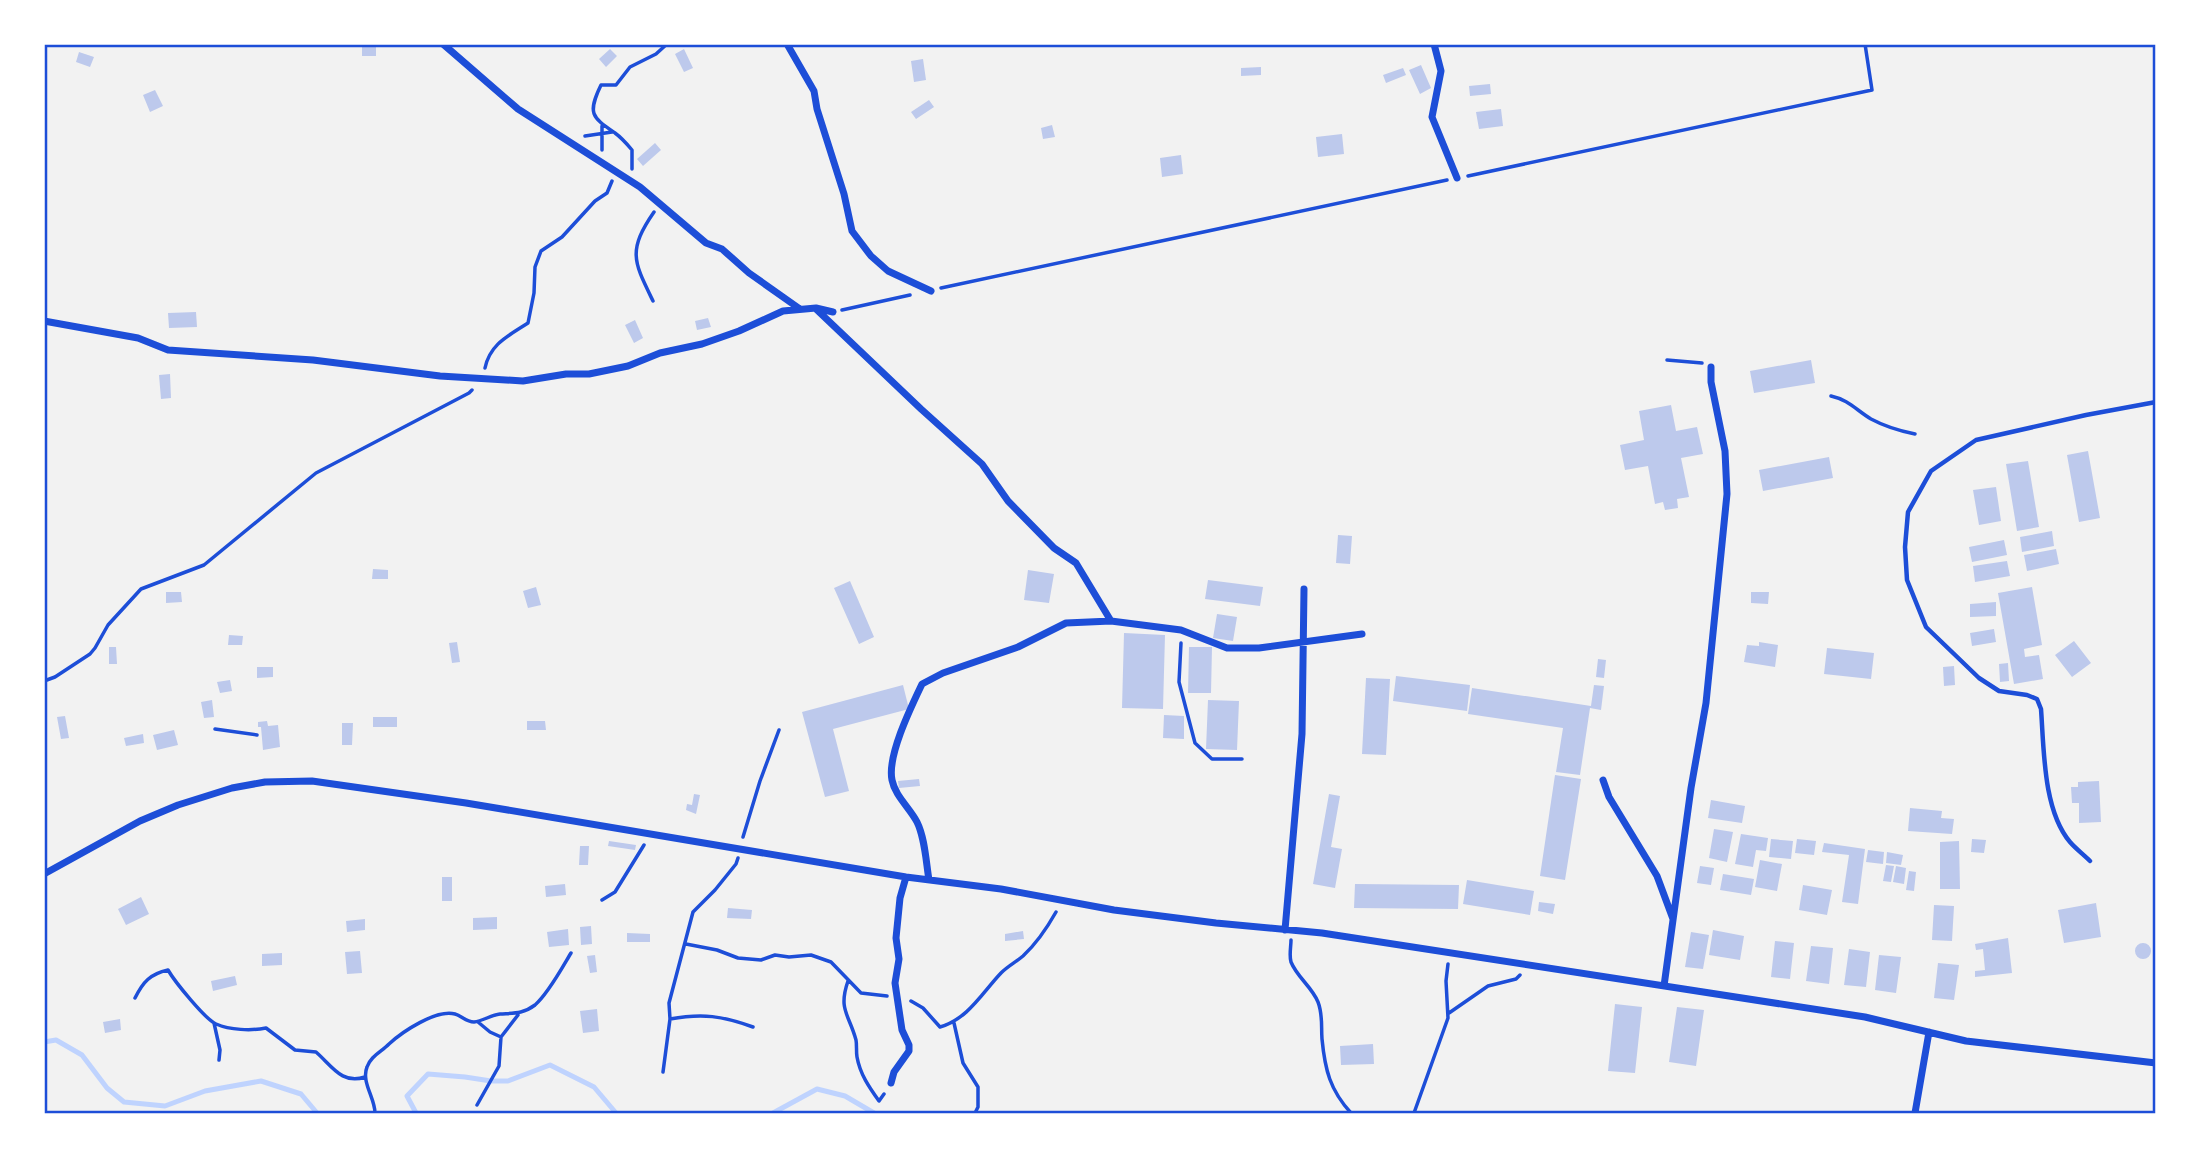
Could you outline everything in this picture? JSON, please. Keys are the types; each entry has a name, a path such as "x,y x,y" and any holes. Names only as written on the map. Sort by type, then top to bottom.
{"street":[{"path":"443,44 518,109 632,182 659,205 684,221 706,243 722,249 749,273 801,309"},
{"path":"787,44 814,91 817,109 844,194 852,232 871,256 888,271 931,290"},
{"path":"1434,44 1441,71 1432,117 1457,178"},
{"path":"44,321 138,338 168,350 313,360 523,382 628,366 660,353 702,344 783,311 816,308 833,312"},
{"path":"816,308 982,464 1008,501 1054,548 1076,563 1111,621"},
{"path":"1664,986 1691,788 1706,703 1727,494 1726,451 1711,382 1711,367"},
{"path":"1287,930 1302,734 1304,589"},
{"path":"929,880 919,825 896,792 892,780 892,758 922,684 943,673 1018,647 1066,623 1111,621 1181,630 1227,648 1259,648 1362,634"},
{"path":"44,874 117,832 178,805 232,788 292,780 340,784 906,877 1001,889 1114,910 1287,930 1865,1017 1966,1041 2156,1063"},
{"path":"1603,780 1609,797 1657,876 1673,919"},
{"path":"891,1083 894,1072 909,1051 902,1030 895,983 899,959 896,938 900,898 906,877"},
{"path":"1915,1113 1929,1032"}],"lane":[{"path":"2090,861 2068,840 2056,817 2050,798 2041,709 2036,699 1999,691 1979,678 1926,627 1907,580 1905,547 1908,512 1931,471 1976,440 2156,402"}],"path":[{"path":"632,182 632,150 613,131 602,126 595,116 593,101 601,85 616,85 631,67 656,54 667,44"},
{"path":"833,312 1872,89 1865,44"},
{"path":"600,163 602,126"},
{"path":"566,138 602,135 613,131"},
{"path":"44,681 55,677 90,654 108,625 141,589 204,565 316,472 469,393 480,379 491,350 498,342 528,323 534,293 535,267 541,251 562,237 595,201 607,193 617,173"},
{"path":"653,301 635,262 635,250 642,231 659,205"},
{"path":"1667,360 1698,361 1711,367"},
{"path":"1831,396 1854,404 1871,419 1915,433"},
{"path":"1181,630 1179,682 1195,743 1212,758 1242,759"},
{"path":"215,729 257,736"},
{"path":"663,1072 670,1019 669,1003 693,912 736,864 745,824 779,730"},
{"path":"602,900 615,892 651,835"},
{"path":"686,944 717,950 738,958 761,960 775,956 811,955 831,962 861,993 907,998 923,1009 940,1027 954,1023 975,1004 1002,972 1023,956 1045,931 1062,901"},
{"path":"1287,930 1292,963 1312,990 1322,1014 1322,1037 1329,1082 1351,1113"},
{"path":"477,1105 499,1066 501,1037 517,1015 536,1004 571,953"},
{"path":"1414,1113 1449,1013 1446,981 1449,954"},
{"path":"1449,1013 1488,986 1516,979 1530,966"},
{"path":"135,998 146,979 168,970 179,988 214,1023 220,1050 219,1060"},
{"path":"848,981 842,997 847,1021 856,1040 857,1058 865,1081 879,1101"},
{"path":"375,1113 374,1100 365,1077 367,1066 375,1054 398,1036 416,1024 453,1013 469,1021 478,1022 496,1014 517,1015"},
{"path":"670,1019 692,1015 722,1016 752,1027"},
{"path":"478,1022 501,1037"},
{"path":"214,1023 243,1029 266,1028 296,1050 316,1052 339,1075 351,1079 365,1077"},
{"path":"954,1023 963,1063 978,1087 978,1108 975,1113"}],"building":[{"path":"362,44 376,44 376,56 362,56"},
{"path":"610,49 617,56 606,67 599,59"},
{"path":"684,49 693,68 684,72 675,54"},
{"path":"79,52 94,57 90,67 76,62"},
{"path":"923,59 926,80 914,82 911,61"},
{"path":"1421,65 1431,88 1420,94 1409,70"},
{"path":"1261,67 1261,75 1241,76 1241,68"},
{"path":"1403,68 1406,75 1386,83 1383,75"},
{"path":"1490,84 1491,94 1470,96 1469,86"},
{"path":"155,90 163,106 150,112 143,95"},
{"path":"929,100 934,107 916,119 911,112"},
{"path":"1501,109 1503,126 1479,129 1476,112"},
{"path":"1052,125 1055,137 1043,139 1041,128"},
{"path":"1342,134 1344,154 1318,157 1316,137"},
{"path":"655,143 661,150 643,166 637,159"},
{"path":"1181,155 1183,174 1162,177 1160,158"},
{"path":"196,312 197,327 169,328 168,313"},
{"path":"708,318 711,327 697,330 695,321"},
{"path":"635,320 643,338 634,343 625,325"},
{"path":"1811,360 1815,383 1754,393 1750,371"},
{"path":"170,374 171,398 161,399 159,375"},
{"path":"1671,405 1676,431 1697,427 1703,454 1681,458 1689,497 1677,499 1678,508 1665,510 1663,502 1655,504 1648,466 1625,470 1620,445 1644,440 1639,411"},
{"path":"2088,451 2100,518 2079,522 2067,455"},
{"path":"1829,457 1833,478 1763,491 1759,470"},
{"path":"2028,461 2039,527 2017,531 2006,464"},
{"path":"1996,487 2001,521 1979,525 1973,490"},
{"path":"2052,531 2054,546 2022,552 2020,537"},
{"path":"1338,535 1352,536 1350,564 1336,563"},
{"path":"2004,540 2007,555 1972,562 1969,547"},
{"path":"2056,549 2059,564 2027,571 2024,555"},
{"path":"2007,561 2010,576 1975,582 1973,566"},
{"path":"373,569 388,570 388,579 372,579"},
{"path":"1028,570 1054,574 1049,603 1024,600"},
{"path":"1208,580 1263,587 1260,606 1205,599"},
{"path":"850,581 874,637 859,644 834,588"},
{"path":"536,587 541,605 528,608 523,591"},
{"path":"2032,587 2042,645 2024,649 2025,657 2039,655 2043,679 2014,684 1998,593"},
{"path":"166,592 181,592 182,602 166,603"},
{"path":"1751,592 1769,592 1768,604 1751,603"},
{"path":"1996,602 1996,616 1970,617 1970,604"},
{"path":"1217,614 1237,617 1233,641 1213,638"},
{"path":"1994,629 1996,642 1972,646 1970,633"},
{"path":"1124,633 1165,635 1163,709 1122,708"},
{"path":"229,635 243,636 242,645 228,645"},
{"path":"2074,641 2091,663 2072,677 2055,655"},
{"path":"457,642 460,662 452,663 449,643"},
{"path":"1759,642 1778,645 1775,667 1744,662 1747,645 1759,646"},
{"path":"109,647 116,647 117,664 109,664"},
{"path":"1189,647 1212,647 1211,693 1188,693"},
{"path":"1827,648 1874,653 1871,679 1824,674"},
{"path":"1598,659 1606,660 1604,678 1596,677"},
{"path":"2008,663 2009,681 2000,682 1999,664"},
{"path":"1954,666 1955,685 1944,686 1943,667"},
{"path":"257,667 273,667 273,677 257,678"},
{"path":"1396,676 1470,685 1467,711 1393,701"},
{"path":"1366,678 1390,679 1386,755 1362,754"},
{"path":"230,680 232,691 220,693 217,682"},
{"path":"903,685 909,709 833,729 849,791 825,797 802,712"},
{"path":"1594,685 1604,686 1601,710 1590,708 1580,775 1556,772 1563,728 1468,714 1472,688 1591,706"},
{"path":"212,700 214,717 204,718 201,702"},
{"path":"1208,700 1239,701 1237,750 1206,749"},
{"path":"1164,715 1184,716 1184,739 1163,738"},
{"path":"65,716 69,738 61,739 57,717"},
{"path":"373,717 397,717 397,727 373,727"},
{"path":"267,721 268,726 278,725 280,747 263,750 258,722"},
{"path":"527,721 545,721 546,730 527,730"},
{"path":"342,723 353,723 352,745 342,745"},
{"path":"174,730 178,745 157,750 153,735"},
{"path":"143,734 144,743 126,746 124,738"},
{"path":"1555,775 1581,779 1565,880 1540,876"},
{"path":"919,779 920,786 899,788 898,781"},
{"path":"2099,781 2101,822 2079,823 2079,803 2072,803 2071,787 2078,787 2078,782"},
{"path":"694,794 700,795 696,814 686,810 687,804 692,805"},
{"path":"1329,794 1340,796 1331,847 1342,849 1335,888 1313,884"},
{"path":"1711,800 1745,806 1742,823 1708,818"},
{"path":"1910,808 1942,811 1941,818 1954,819 1952,834 1908,831"},
{"path":"1714,829 1733,832 1727,862 1709,858"},
{"path":"1741,834 1768,838 1766,851 1756,850 1753,867 1735,864"},
{"path":"1771,839 1793,841 1791,859 1769,857"},
{"path":"1797,839 1816,841 1814,855 1795,853"},
{"path":"1972,839 1986,840 1984,853 1971,852"},
{"path":"609,841 636,845 635,850 608,846"},
{"path":"1959,841 1960,889 1940,889 1940,842"},
{"path":"1824,843 1865,849 1858,904 1842,902 1849,855 1822,852"},
{"path":"580,846 589,846 588,865 579,865"},
{"path":"1868,850 1884,852 1883,864 1866,862"},
{"path":"1887,852 1903,855 1901,865 1886,863"},
{"path":"1760,860 1782,864 1777,891 1755,887"},
{"path":"1886,865 1894,866 1891,882 1883,881"},
{"path":"1700,866 1714,868 1711,885 1697,883"},
{"path":"1896,866 1906,868 1904,884 1893,882"},
{"path":"1909,871 1916,872 1914,891 1906,890"},
{"path":"1723,874 1754,879 1751,895 1720,890"},
{"path":"442,877 452,877 452,901 442,901"},
{"path":"1467,880 1534,891 1530,915 1463,904"},
{"path":"565,884 566,895 546,897 545,886"},
{"path":"1355,884 1459,885 1458,909 1354,908"},
{"path":"1803,885 1832,890 1827,915 1799,910"},
{"path":"141,897 149,914 126,925 118,909"},
{"path":"1539,902 1555,904 1553,914 1538,911"},
{"path":"2096,903 2101,937 2064,943 2058,910"},
{"path":"1934,905 1954,906 1952,941 1932,940"},
{"path":"728,908 752,910 751,919 727,918"},
{"path":"497,917 497,929 473,930 473,918"},
{"path":"365,919 365,930 347,932 346,921"},
{"path":"591,926 592,944 581,945 580,927"},
{"path":"568,929 569,945 549,947 547,932"},
{"path":"1713,930 1744,936 1740,960 1709,955"},
{"path":"1023,931 1024,939 1005,941 1005,934"},
{"path":"1691,932 1709,935 1703,969 1685,967"},
{"path":"627,933 650,934 650,942 627,942"},
{"path":"2008,938 2012,973 1975,977 1975,971 1985,970 1983,949 1976,950 1975,944"},
{"path":"1775,941 1794,943 1790,979 1771,977"},
{"path":"2143,943 2151,951 2143,959 2135,951"},
{"path":"1811,946 1833,948 1829,984 1806,981"},
{"path":"1849,949 1870,952 1866,987 1844,985"},
{"path":"360,951 362,973 347,974 345,952"},
{"path":"282,953 282,965 262,966 262,954"},
{"path":"595,955 597,972 590,973 587,956"},
{"path":"1879,955 1901,957 1896,993 1875,990"},
{"path":"1938,963 1959,965 1954,1000 1934,998"},
{"path":"235,976 237,985 213,991 211,981"},
{"path":"1615,1004 1642,1007 1635,1073 1608,1071"},
{"path":"1677,1007 1704,1010 1696,1066 1669,1062"},
{"path":"597,1009 599,1031 583,1033 580,1011"},
{"path":"120,1019 121,1030 105,1033 103,1022"},
{"path":"1373,1044 1374,1064 1341,1065 1340,1046"}],"waterway":[{"path":"44,1042 56,1040 82,1055 107,1088 124,1102 165,1106 205,1091 261,1081 301,1094 317,1113"},
{"path":"416,1113 407,1096 428,1074 508,1081 550,1065 594,1087 616,1113"},
{"path":"773,1113 817,1089 845,1096 874,1113"}]}
